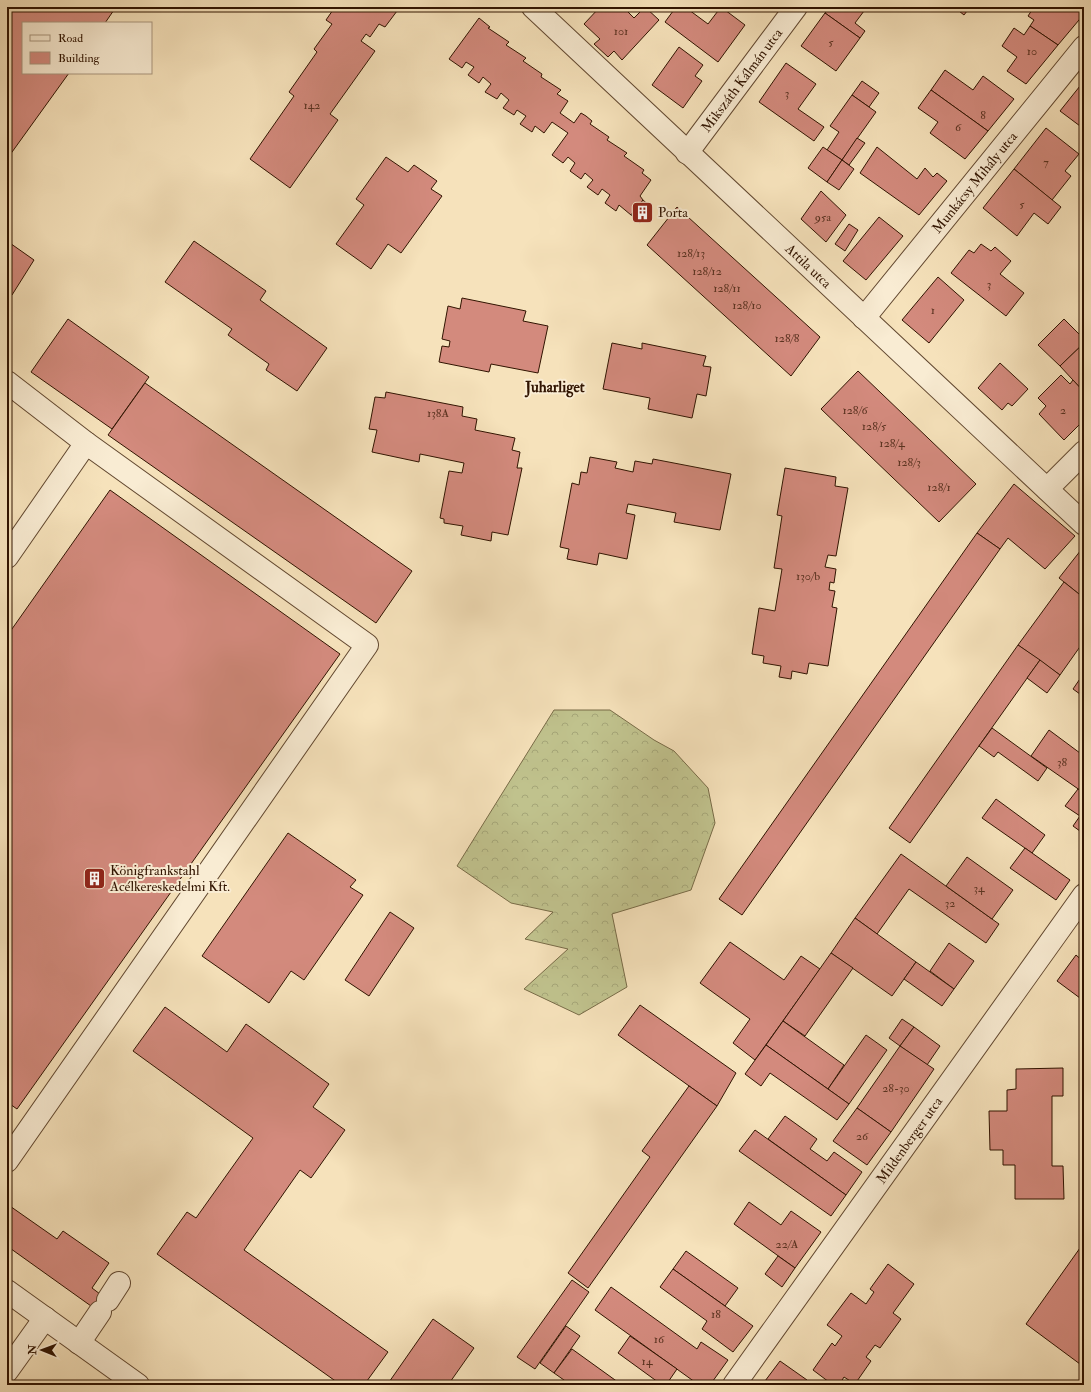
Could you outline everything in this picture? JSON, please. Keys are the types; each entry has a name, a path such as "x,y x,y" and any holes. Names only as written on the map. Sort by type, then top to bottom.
{"street":[{"name":"Attila utca","path":"533,7 1084,524"},
{"name":"Mikszáth Kálmán utca","path":"687,152 796,7"},
{"name":"Munkácsy Mihály utca","path":"864,318 1084,47"},
{"path":"7,382 86,443 367,645 13,1156 7,1161"},
{"path":"7,557 86,443"},
{"path":"1046,489 1084,452"},
{"name":"Mildenberger utca","path":"734,1385 1084,895"},
{"path":"7,1291 138,1385"},
{"path":"79,1343 109,1298"},
{"path":"7,1371 45,1318"}],"green space":[{"path":"554,710 610,710 654,740 674,751 708,788 715,823 691,890 612,914 627,987 579,1015 524,989 568,949 525,939 553,912 511,903 457,866"}],"building":[{"path":"7,7 116,7 106,22 22,22 22,74 68,74 7,159"},
{"path":"335,7 391,7 397,11 385,27 379,24 370,37 366,34 361,41 375,51 330,114 338,120 290,188 250,159 294,96 289,92 317,52 314,49 332,24 326,20"},
{"path":"600,7 623,7 634,18 645,7 659,20 622,60 614,51 608,57 594,44 600,39 584,24"},
{"path":"676,7 685,7 708,24 721,7 745,25 718,62 665,22"},
{"path":"829,7 867,7 855,23 865,31 860,38 825,13"},
{"path":"954,7 970,7 964,15"},
{"path":"1034,7 1075,7 1084,14 1058,45 1030,26 1034,20 1028,16"},
{"path":"825,13 860,38 836,71 801,46"},
{"path":"479,18 490,27 488,28 509,42 506,45 526,58 523,61 542,74 541,77 561,90 557,94 568,101 560,113 574,123 581,113 586,116 592,121 590,124 609,137 607,140 627,153 624,156 644,170 642,173 651,180 640,196 643,200 631,215 619,205 616,211 605,203 610,195 602,189 598,195 587,187 593,180 585,173 581,179 570,171 575,163 568,157 563,163 552,155 568,133 552,122 544,133 535,126 532,132 520,124 526,116 517,110 514,115 503,108 509,100 501,93 497,99 485,92 491,84 483,77 479,83 468,75 474,67 466,62 462,68 449,59"},
{"path":"1030,26 1058,45 1026,84 1007,71 1017,57 1002,46 1014,28 1024,35"},
{"path":"679,47 703,65 695,76 702,81 683,108 652,85"},
{"path":"786,63 816,84 798,109 824,127 814,141 759,102"},
{"path":"945,70 973,90 983,76 1014,99 988,131 931,90"},
{"path":"862,81 879,93 869,107 852,95"},
{"path":"1084,81 1084,121 1080,126 1060,111"},
{"path":"931,90 988,131 965,159 930,133 938,122 918,108"},
{"path":"852,95 876,112 842,160 827,150 839,132 830,126"},
{"path":"1046,128 1079,154 1065,171 1071,176 1052,200 1014,169"},
{"path":"857,138 865,143 849,165 842,160"},
{"path":"823,147 842,160 827,182 808,168"},
{"path":"877,147 917,179 925,168 933,177 937,173 947,181 919,215 860,173"},
{"path":"386,157 408,172 414,165 437,181 431,189 442,196 401,253 388,244 371,269 336,244 364,205 356,199"},
{"path":"842,160 854,169 839,190 827,182"},
{"path":"1014,169 1061,207 1048,224 1034,213 1017,236 983,208"},
{"path":"821,191 846,215 826,242 801,219"},
{"name":"Porta","path":"643,200 652,208 640,223 631,215"},
{"path":"677,207 820,337 791,376 647,245"},
{"path":"879,217 903,236 866,280 843,261"},
{"path":"849,224 858,230 845,251 835,244"},
{"path":"7,241 34,260 12,295 7,292"},
{"path":"194,241 266,291 260,300 327,348 297,391 266,370 269,364 228,335 232,329 165,282"},
{"path":"981,244 991,251 995,247 1011,261 1000,274 1024,293 1006,316 951,273 969,250 974,253"},
{"path":"938,277 964,300 929,343 902,320"},
{"path":"462,298 526,311 523,321 548,326 538,373 491,364 489,372 439,362 442,346 449,347 450,341 442,339 448,306 460,309"},
{"path":"68,319 149,377 112,429 31,372"},
{"path":"1064,319 1084,339 1084,343 1060,366 1038,345"},
{"path":"612,343 642,349 642,343 706,356 703,366 711,367 706,396 697,394 692,418 648,409 650,398 603,389"},
{"path":"1084,343 1084,392 1060,366"},
{"path":"1000,363 1028,389 1012,406 1008,403 1002,410 978,388"},
{"path":"858,371 976,484 939,522 821,409"},
{"path":"1061,375 1070,384 1073,380 1084,392 1084,420 1064,440 1039,414 1046,406 1038,398"},
{"path":"145,383 412,571 376,623 108,435"},
{"path":"386,392 463,407 462,416 477,419 475,430 515,438 512,450 520,452 517,468 522,468 508,535 492,532 491,541 461,535 463,526 444,523 444,519 440,518 449,471 462,473 464,463 420,454 419,462 372,452 377,430 369,429 375,397 385,398"},
{"path":"590,457 617,462 615,468 633,472 635,461 652,464 653,459 731,474 720,530 674,522 676,513 628,504 626,513 635,515 627,559 599,553 597,565 567,559 569,549 560,547 572,483 579,485 581,472 587,473"},
{"path":"785,468 836,477 835,486 848,488 836,556 828,555 825,567 836,569 834,583 830,582 829,590 835,591 832,607 837,608 828,666 809,663 807,674 792,671 791,679 779,677 781,666 763,663 764,656 752,654 759,608 775,611 782,569 774,568 782,516 777,515"},
{"path":"1014,484 1075,536 1045,569 1008,538 1000,549 977,533"},
{"name":"Königfrankstahl Acélkereskedelmi Kft.","path":"110,490 340,654 17,1109 7,1102 7,636"},
{"path":"977,533 1000,549 742,915 719,899"},
{"path":"1081,550 1084,553 1084,598 1059,578"},
{"path":"1064,582 1084,598 1084,641 1060,675 1018,645"},
{"path":"1018,645 1040,660 910,843 889,828"},
{"path":"1040,660 1060,675 1047,693 1027,678"},
{"path":"1084,673 1084,697 1073,689"},
{"path":"992,728 1047,768 1038,781 998,752 994,757 979,746"},
{"path":"1049,730 1084,756 1084,793 1031,756"},
{"path":"1078,789 1084,793 1084,834 1073,826 1080,816 1065,806"},
{"path":"996,799 1045,835 1032,853 982,818"},
{"path":"288,833 356,880 350,887 363,895 304,980 291,971 269,1003 202,956"},
{"path":"1025,848 1070,880 1056,900 1010,868"},
{"path":"901,854 999,924 986,943 909,889 877,934 855,918"},
{"path":"967,857 1013,890 992,919 946,886"},
{"path":"390,912 414,928 369,996 345,980"},
{"path":"855,918 916,962 892,996 831,953"},
{"path":"730,942 784,980 801,956 820,969 755,1060 733,1043 750,1019 700,983"},
{"path":"949,943 974,961 954,989 930,971"},
{"path":"831,953 853,968 805,1036 783,1021"},
{"path":"1076,955 1084,962 1084,1001 1057,981"},
{"path":"916,962 954,989 942,1006 904,979"},
{"path":"640,1005 736,1073 717,1106 618,1035"},
{"path":"165,1007 227,1052 246,1024 329,1084 313,1107 345,1130 311,1178 300,1170 244,1250 388,1352 364,1385 341,1385 157,1254 187,1212 196,1218 253,1138 133,1051"},
{"path":"902,1019 914,1027 900,1046 889,1038"},
{"path":"783,1021 844,1065 828,1089 766,1045"},
{"path":"914,1027 940,1046 927,1065 900,1046"},
{"path":"866,1035 887,1050 849,1104 828,1089"},
{"path":"766,1045 849,1104 837,1120 770,1073 761,1086 745,1074"},
{"path":"900,1046 934,1069 891,1132 857,1108"},
{"path":"1063,1068 1063,1096 1052,1096 1052,1166 1063,1166 1064,1199 1015,1199 1015,1165 1003,1165 1003,1150 990,1150 989,1111 1007,1111 1007,1090 1016,1089 1016,1069"},
{"path":"689,1086 717,1106 588,1288 568,1273 650,1157 642,1151"},
{"path":"857,1108 891,1132 867,1165 833,1141"},
{"path":"785,1116 817,1139 810,1149 827,1161 834,1152 862,1172 846,1195 768,1139"},
{"path":"755,1130 846,1195 831,1216 739,1151"},
{"path":"749,1202 781,1225 791,1211 821,1232 795,1268 734,1224"},
{"path":"7,1204 57,1239 63,1231 109,1263 92,1288 108,1300 105,1316 7,1246"},
{"path":"1080,1248 1084,1250 1084,1367 1026,1324"},
{"path":"686,1251 738,1288 725,1306 673,1269"},
{"path":"778,1256 795,1268 782,1287 765,1274"},
{"path":"888,1264 914,1284 893,1313 901,1319 880,1348 875,1345 866,1357 871,1361 855,1384 844,1377 839,1385 833,1385 813,1370 832,1343 835,1346 842,1336 827,1325 851,1293 866,1304 874,1292 870,1289"},
{"path":"673,1269 753,1326 733,1352 702,1329 707,1321 660,1287"},
{"path":"572,1280 589,1292 535,1369 517,1357"},
{"path":"611,1287 697,1349 701,1342 728,1360 710,1385 699,1385 595,1310"},
{"path":"433,1319 474,1348 448,1385 387,1385"},
{"path":"566,1326 580,1336 554,1373 540,1363"},
{"path":"630,1336 677,1369 666,1385 662,1385 618,1353"},
{"path":"572,1349 622,1385 571,1385 554,1373"},
{"path":"780,1361 807,1380 803,1385 762,1385"}],"place":[{"name":"Porta","path":"642,212"},
{"name":"Königfrankstahl Acélkereskedelmi Kft.","path":"94,878"}],"district":[{"name":"Juharliget","path":"555,387"}]}
